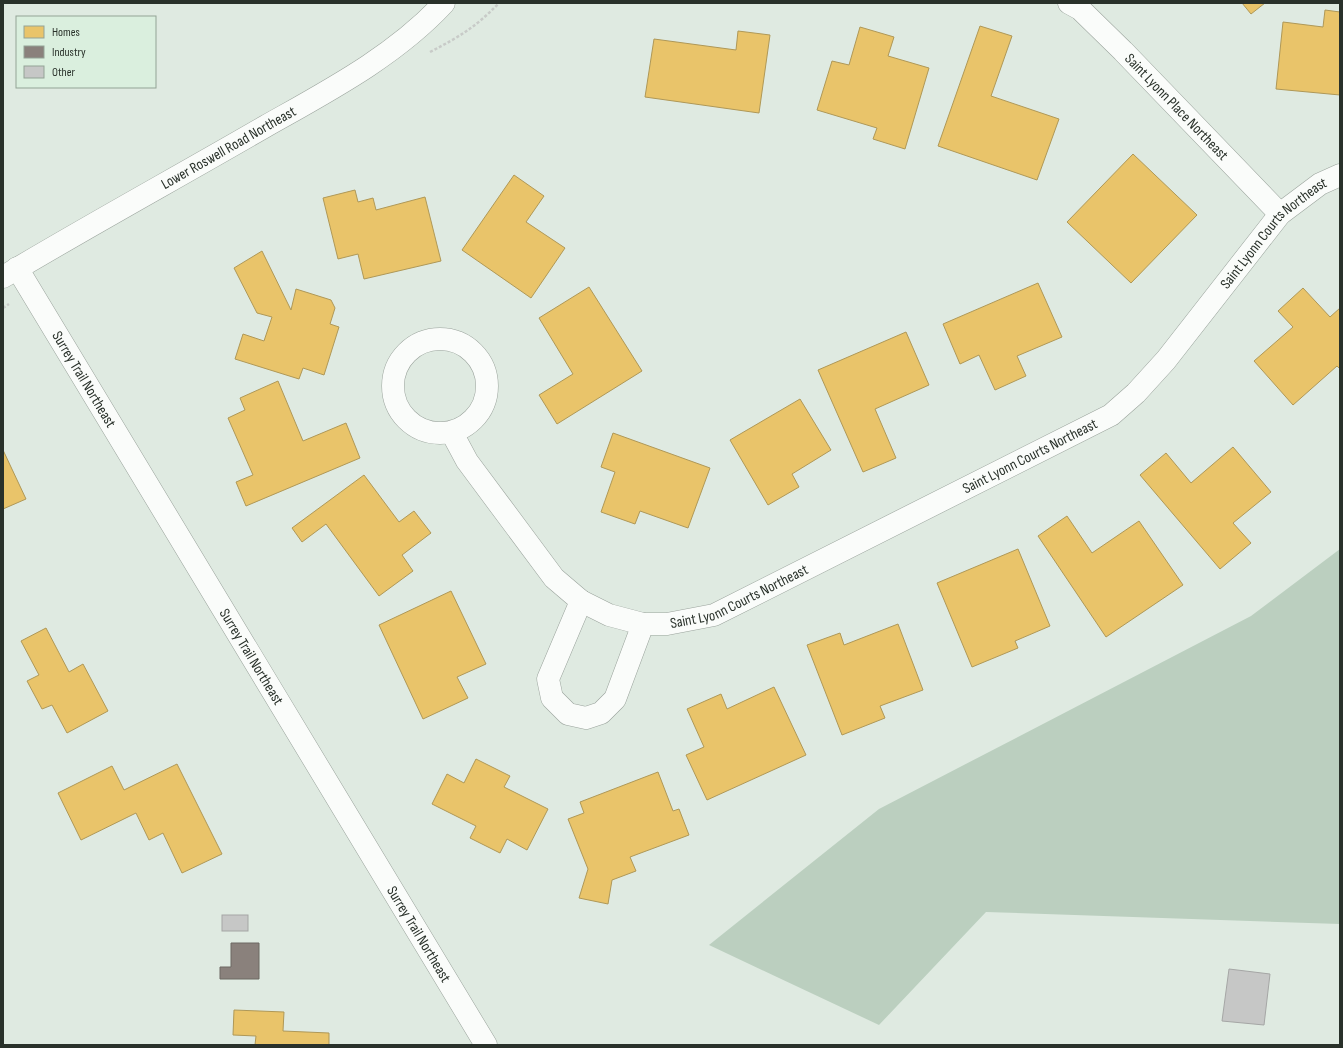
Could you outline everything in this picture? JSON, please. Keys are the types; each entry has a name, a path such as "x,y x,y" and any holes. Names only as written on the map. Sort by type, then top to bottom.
{"street":[{"name":"Lower Roswell Road Northeast","path":"10,272 337,85 406,39 422,26 444,3"},
{"name":"Saint Lyonn Place Northeast","path":"1069,3 1080,9 1123,51 1280,214"},
{"name":"Saint Lyonn Courts Northeast","path":"452,433 467,461 554,578 581,601 609,615 643,624 667,624 714,616 1112,414 1136,393 1166,360 1280,214 1320,184 1340,175"},
{"name":"Surrey Trail Northeast","path":"10,272 486,1045"},
{"path":"447,339 465,345 479,358 487,375 488,394 482,411 469,425 452,433 434,434 416,428 402,415 394,398 393,380 399,362 412,348 429,340 447,339"},
{"path":"581,601 548,679 552,698 568,714 586,718 601,713 615,699 643,624"}],"green space":[{"path":"1340,549 1340,924 986,912 879,1025 709,945 879,809 1251,616"}],"building: Homes":[{"path":"1242,3 1265,3 1251,14"},
{"path":"1325,10 1340,12 1340,95 1276,89 1283,22 1323,27"},
{"path":"980,26 1012,36 991,96 1059,119 1037,180 938,146"},
{"path":"860,27 894,37 888,56 929,68 905,149 873,139 877,128 817,110 832,61 849,65"},
{"path":"738,31 770,35 759,113 645,97 654,39 736,50"},
{"path":"1133,154 1197,215 1131,283 1067,222"},
{"path":"514,175 544,196 526,222 565,248 531,298 462,250"},
{"path":"355,190 358,202 373,198 376,210 425,197 441,261 364,279 358,254 338,259 323,198"},
{"path":"262,251 291,310 296,289 331,300 335,308 330,324 339,327 324,375 303,368 299,379 235,359 243,334 264,341 272,317 257,313 234,268"},
{"path":"1038,283 1062,337 1017,356 1026,376 995,390 979,355 960,364 943,324"},
{"path":"589,287 642,371 557,424 539,395 573,374 539,318"},
{"path":"1303,288 1330,317 1340,308 1340,369 1337,366 1293,405 1254,361 1293,327 1278,311"},
{"path":"906,332 929,385 875,409 896,458 863,472 818,370"},
{"path":"278,381 303,441 346,423 360,458 246,506 236,482 253,475 228,418 245,410 240,398"},
{"path":"800,399 831,450 792,474 799,487 768,505 730,440"},
{"path":"613,433 710,468 688,528 640,511 635,524 601,512 615,472 601,467"},
{"path":"1233,447 1271,492 1233,523 1251,543 1220,569 1140,475 1166,453 1191,483"},
{"path":"3,450 26,499 3,509"},
{"path":"364,475 399,522 414,511 431,533 402,555 413,571 379,596 326,524 302,542 292,528"},
{"path":"1067,516 1092,553 1139,521 1183,585 1106,637 1038,536"},
{"path":"1018,549 1050,626 1015,641 1018,648 972,667 937,583"},
{"path":"451,591 486,664 457,677 468,698 423,719 379,625"},
{"path":"898,624 923,690 880,706 885,718 842,735 807,645 840,633 844,645"},
{"path":"46,628 69,672 83,664 108,711 67,733 52,705 42,709 27,681 39,675 21,641"},
{"path":"774,687 806,755 707,800 686,755 704,747 687,709 721,694 727,709"},
{"path":"476,759 510,776 504,787 548,809 527,850 507,839 500,853 470,838 476,826 432,804 447,774 464,783"},
{"path":"177,764 222,854 182,873 163,833 149,840 136,813 81,840 58,793 112,766 124,790"},
{"path":"658,772 673,811 679,809 689,835 630,857 636,871 612,880 608,904 579,898 588,869 568,819 584,813 580,802"},
{"path":"234,1010 284,1012 283,1031 329,1033 329,1045 255,1045 256,1036 233,1035"}],"building: Industry":[{"path":"231,943 259,943 259,979 220,979 220,967 231,967"}],"building: Other":[{"path":"222,915 248,915 248,931 222,931"},
{"path":"1229,969 1270,974 1264,1025 1222,1021"}]}
